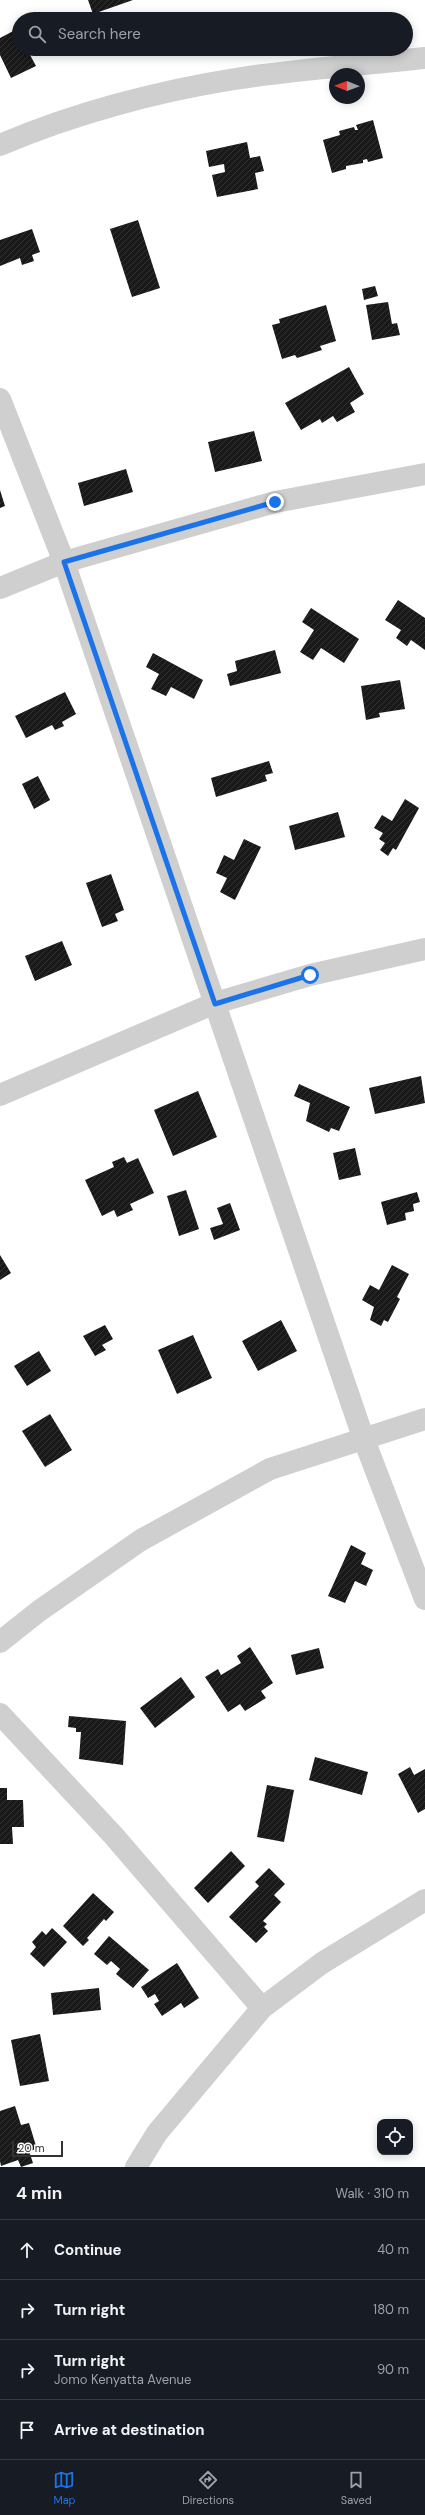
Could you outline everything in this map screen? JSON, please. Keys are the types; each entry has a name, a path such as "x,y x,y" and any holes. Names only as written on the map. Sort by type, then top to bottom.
{"street":[{"path":"0,145 96,111 164,92 236,78 425,58"},
{"path":"0,399 64,562 363,1437 425,1599"},
{"path":"0,588 64,562 275,502 425,474"},
{"path":"0,1095 215,1004 310,975 425,949"},
{"path":"0,1642 39,1611 141,1540 270,1468 363,1437 425,1419"},
{"path":"0,1714 113,1835 262,2008"},
{"path":"136,2167 157,2133 262,2008 322,1963 425,1900"}],"building":[{"path":"88,0 133,0 99,12 92,12"},
{"path":"12,32 12,56 31,56 36,66 11,78 0,55 0,38"},
{"path":"373,120 383,158 368,162 367,159 363,160 363,163 346,166 346,169 332,173 323,140 340,135 339,131 354,127 355,130 358,130 356,125"},
{"path":"247,142 250,158 260,156 264,171 255,173 258,189 217,197 212,175 225,172 224,164 209,167 206,151"},
{"path":"138,220 160,288 132,297 110,229"},
{"path":"32,229 40,252 32,255 34,261 22,265 20,258 0,266 0,240"},
{"path":"375,286 378,296 364,300 362,289"},
{"path":"388,302 392,324 397,323 400,335 372,340 366,305"},
{"path":"326,305 336,341 320,346 322,350 297,358 295,355 282,359 272,325 280,323 279,319"},
{"path":"349,367 364,394 350,403 355,412 337,422 333,416 322,423 320,419 301,430 285,403"},
{"path":"254,431 262,461 215,472 208,442"},
{"path":"126,469 133,492 84,506 78,483"},
{"path":"0,490 5,506 0,508"},
{"path":"398,600 425,618 425,650 411,640 407,646 396,638 401,630 385,620"},
{"path":"311,608 359,639 344,663 321,648 313,660 300,652 314,630 302,622"},
{"path":"275,650 281,673 230,686 227,674 237,671 235,661"},
{"path":"153,653 203,680 194,699 171,687 166,696 151,689 159,674 146,667"},
{"path":"400,680 405,709 379,713 380,717 366,720 361,686"},
{"path":"65,692 76,714 62,722 64,726 55,730 52,725 26,738 15,716"},
{"path":"269,761 273,773 265,775 267,781 216,797 211,778"},
{"path":"38,776 50,800 34,809 22,784"},
{"path":"405,799 419,808 396,850 393,848 388,856 380,850 385,843 379,839 383,833 374,828 382,815 392,821"},
{"path":"338,812 345,837 295,850 289,826"},
{"path":"244,839 261,847 235,900 220,892 227,878 216,873 224,855 234,860"},
{"path":"111,874 124,910 115,914 118,921 102,927 86,883"},
{"path":"62,941 72,965 35,981 25,956"},
{"path":"421,1076 425,1103 375,1114 369,1088"},
{"path":"299,1084 350,1107 339,1131 331,1128 329,1132 306,1121 310,1103 294,1096"},
{"path":"198,1091 217,1137 173,1156 154,1110"},
{"path":"355,1148 361,1175 339,1180 333,1153"},
{"path":"124,1157 127,1163 138,1158 154,1193 130,1204 133,1210 117,1217 114,1210 102,1216 85,1180 114,1167 112,1162"},
{"path":"186,1190 199,1229 179,1236 167,1196"},
{"path":"417,1192 420,1202 413,1204 414,1211 405,1213 406,1220 387,1225 381,1202"},
{"path":"230,1203 240,1230 214,1240 210,1228 223,1224 217,1208"},
{"path":"0,1255 11,1273 0,1280"},
{"path":"392,1265 409,1274 397,1297 400,1299 388,1322 384,1320 381,1326 370,1320 374,1307 362,1300 370,1285 379,1290"},
{"path":"281,1320 297,1351 258,1371 242,1341"},
{"path":"105,1325 113,1339 102,1345 106,1350 95,1356 83,1336"},
{"path":"193,1335 212,1378 177,1394 158,1350"},
{"path":"39,1351 51,1371 27,1386 14,1366"},
{"path":"50,1414 72,1450 45,1467 22,1431"},
{"path":"351,1545 366,1553 361,1564 373,1570 366,1586 355,1581 345,1603 328,1596"},
{"path":"250,1647 273,1683 261,1691 266,1698 245,1711 240,1704 228,1712 205,1677 218,1669 221,1675 241,1663 237,1656"},
{"path":"319,1648 324,1668 296,1675 291,1655"},
{"path":"181,1677 195,1697 155,1728 140,1708"},
{"path":"69,1716 126,1721 123,1765 79,1759 81,1732 76,1732 76,1728 68,1727"},
{"path":"315,1757 368,1772 362,1795 309,1780"},
{"path":"410,1767 414,1775 425,1769 425,1809 418,1813 398,1774"},
{"path":"267,1785 294,1790 284,1842 257,1837"},
{"path":"0,1788 7,1788 7,1800 23,1800 24,1827 12,1827 13,1844 0,1844"},
{"path":"231,1851 245,1866 208,1903 194,1888"},
{"path":"269,1868 285,1884 274,1895 281,1902 263,1921 267,1924 264,1927 268,1931 256,1943 229,1917 259,1886 255,1882"},
{"path":"93,1893 114,1912 106,1921 104,1919 87,1938 89,1940 83,1946 63,1926"},
{"path":"52,1928 67,1942 44,1967 30,1954 36,1947 32,1942 42,1931 46,1935"},
{"path":"109,1936 149,1970 133,1988 116,1974 120,1969 111,1961 107,1965 94,1954"},
{"path":"177,1963 199,1998 184,2008 181,2003 162,2016 154,2004 159,2001 155,1994 148,1998 141,1987"},
{"path":"99,1988 101,2010 53,2015 51,1993"},
{"path":"40,2034 49,2081 20,2086 11,2040"},
{"path":"15,2106 21,2125 29,2123 37,2149 29,2151 33,2163 21,2167 18,2160 1,2166 0,2111"}],"route":[{"path":"275,502 64,562 215,1004 310,975"}]}
